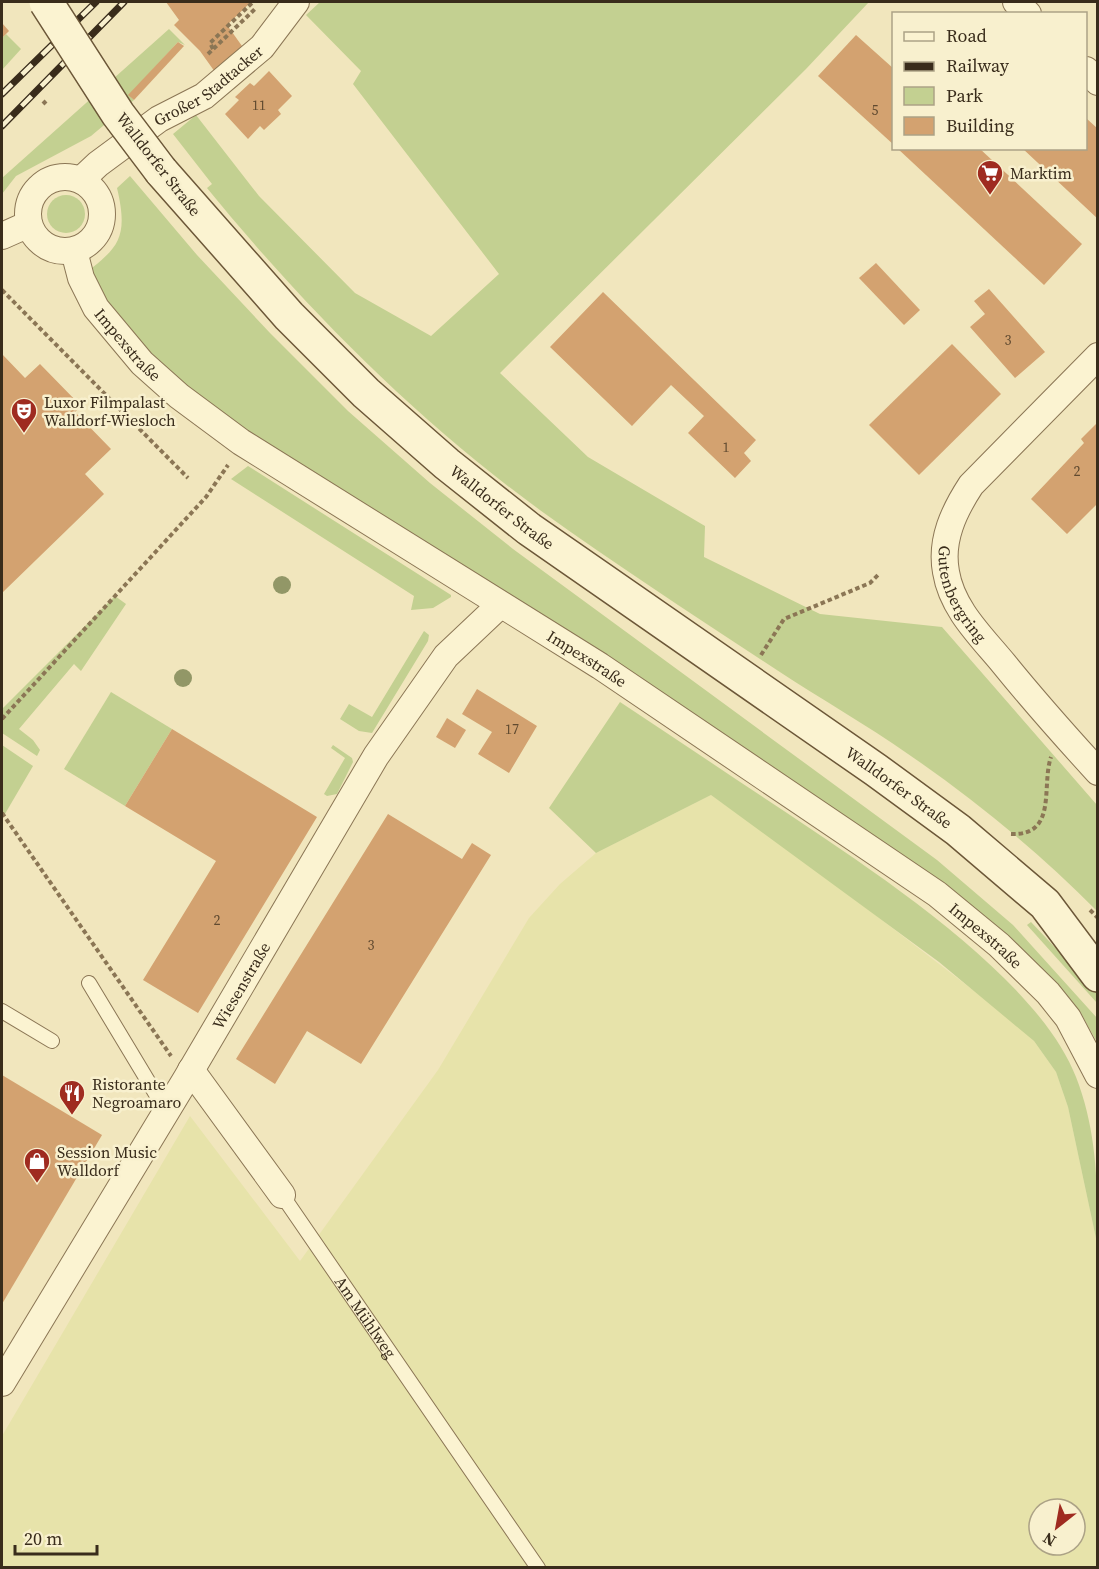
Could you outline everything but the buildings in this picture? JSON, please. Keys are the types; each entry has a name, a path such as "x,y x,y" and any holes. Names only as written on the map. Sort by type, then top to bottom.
{"street":[{"name":"Walldorfer Straße","path":"46,2 118,114 161,171 289,316 366,393 447,464 529,529 885,776 958,830 1053,913 1098,939"},
{"name":"Großer Stadtacker","path":"81,180 98,164 159,119 204,96 262,47 296,2"},
{"path":"1087,71 1098,82"},
{"path":"68,177 81,180 96,192 103,209 101,227 90,242 74,251 55,250 39,241 29,224 28,210 32,196 41,185 54,178 68,177"},
{"path":"2,236 29,224"},
{"name":"Impexstraße","path":"74,251 81,278 96,308 115,334 179,396 241,442 600,666 937,894 999,945 1048,993 1068,1018 1098,1075"},
{"name":"Gutenbergring","path":"1098,356 971,485 948,529 945,549 946,572 963,615 1098,772"},
{"name":"Wiesenstraße","path":"2,1383 189,1074 376,756 406,710 446,656 500,605"},
{"name":"Walldorfer Straße","path":"1053,913 1086,962 1098,975"},
{"name":"Am Mühlweg","path":"189,1074 282,1195"}],"lane":[{"path":"88,983 166,1111"},
{"path":"2,1011 52,1041"},
{"name":"Am Mühlweg","path":"282,1195 538,1568"}],"path":[{"path":"254,2 210,43 213,48 208,53 254,9"},
{"path":"2,290 188,478"},
{"path":"2,719 206,497 219,481 241,442"},
{"path":"755,663 784,619 870,583 878,575"},
{"path":"1014,841 1005,833 1026,834 1038,824 1043,815 1050,759 1069,740"},
{"path":"2,813 189,1074"},
{"path":"1085,905 1098,918"}],"shaded area":[{"path":"711,795 813,867 1008,1017 1034,1041 1056,1072 1068,1107 1097,1243 1097,1567 2,1568 2,1436 190,1116 300,1261 438,1070 529,918 560,884 596,853"}],"green space":[{"path":"320,2 869,2 806,69 500,373 588,457 705,526 704,557 820,614 942,627 1097,805 1097,911 1024,843 946,781 892,743 776,670 624,569 497,478 408,402 365,361 323,320 244,233 207,188 212,184 173,134 196,115 259,196 355,293 431,336 499,274 353,84 361,71 306,15"},
{"path":"169,29 185,45 178,42 129,95 134,100 91,136 16,176 2,194 2,178"},
{"path":"6,34 21,49 2,70 2,38"},
{"path":"130,176 197,255 270,333 348,411 430,483 513,549 937,860 1013,925 1097,1018 1097,1042 1079,1010 1050,986 275,457 159,365 74,282 100,261 116,243 122,221 117,188"},
{"path":"66,195 80,200 85,214 80,228 66,233 52,228 47,214 52,200"},
{"path":"248,466 451,597 433,608 411,610 414,596 231,479"},
{"path":"115,596 126,604 81,671 74,664 19,729 33,740 40,750 37,756 2,733 2,709"},
{"path":"424,631 429,635 428,641 372,733 359,731 340,719 349,704 372,717"},
{"path":"111,692 172,729 125,806 64,769"},
{"path":"620,702 823,837 907,896 991,965 1027,1002 1056,1039 1076,1077 1083,1097 1095,1158 1097,1243 1068,1107 1056,1072 1034,1041 939,962 711,795 596,853 549,808"},
{"path":"2,745 33,766 2,819"},
{"path":"333,745 352,758 353,762 337,794 327,796 324,794 345,758 331,748"},
{"path":"1031,922 1097,992 1097,1003 1027,925"}],"railway":[{"path":"2,94 96,2"},
{"path":"2,126 124,2"}],"place":[{"name":"Marktim","path":"990,196"},
{"name":"Luxor Filmpalast Walldorf-Wiesloch","path":"24,434"},
{"name":"Ristorante Negroamaro","path":"72,1116"},
{"name":"Session Music Walldorf","path":"37,1184"}]}
